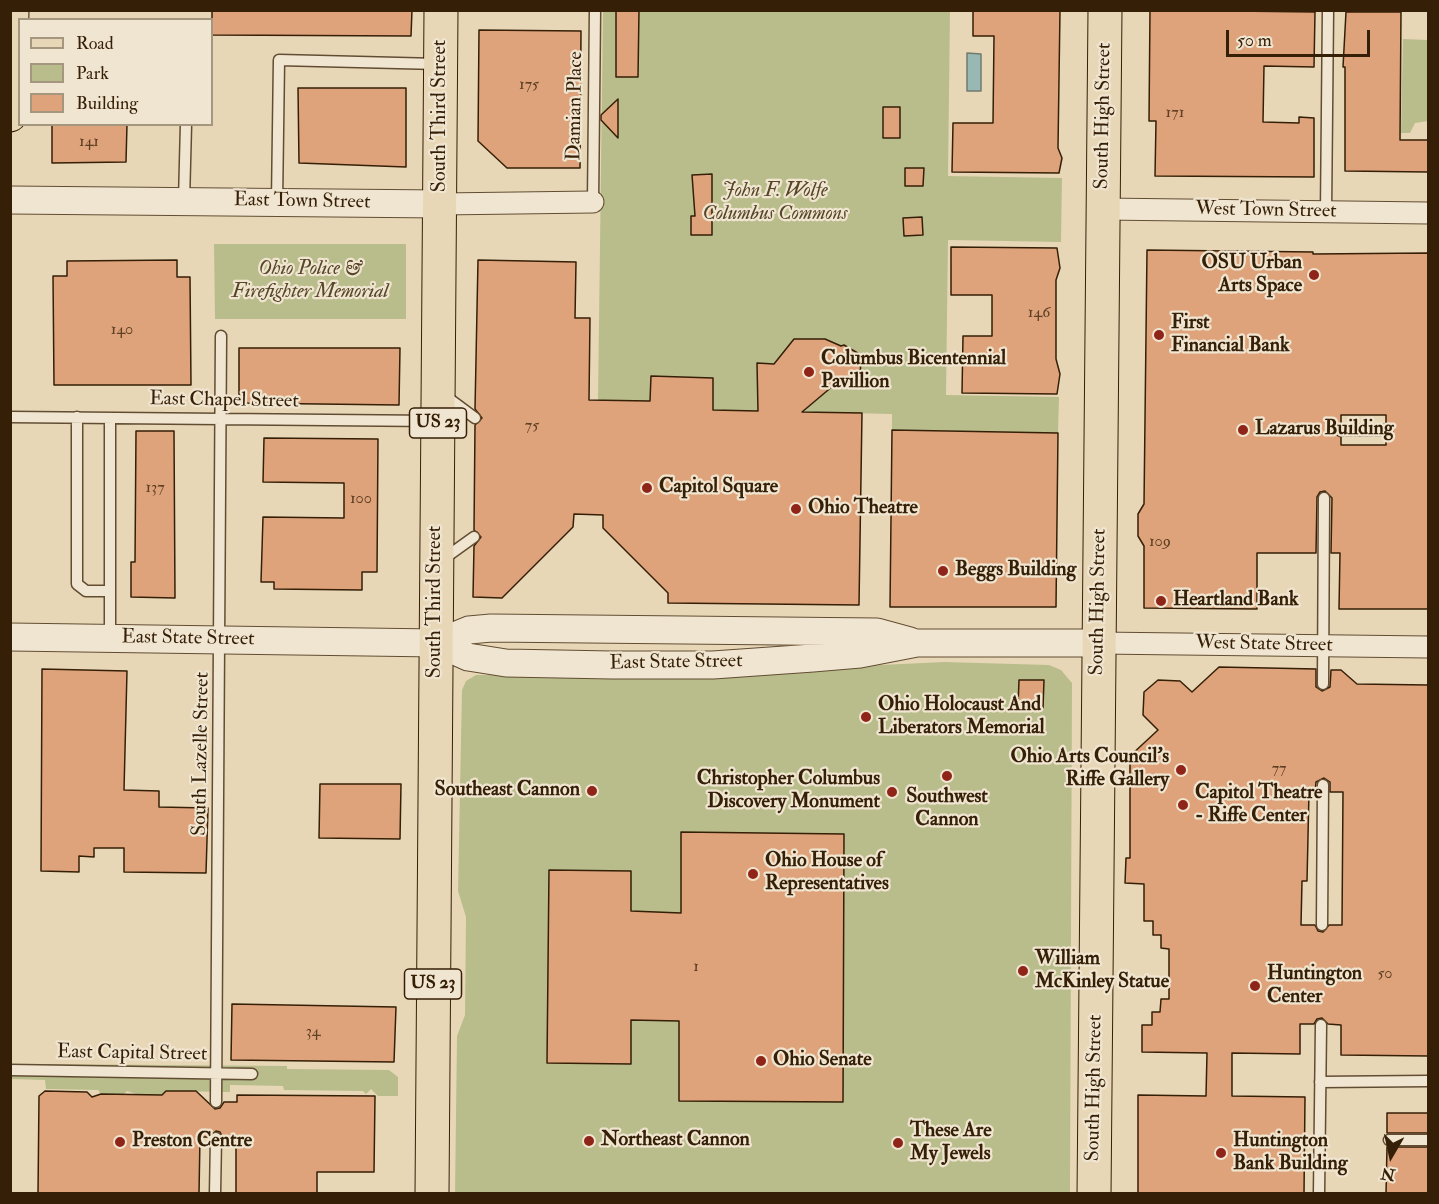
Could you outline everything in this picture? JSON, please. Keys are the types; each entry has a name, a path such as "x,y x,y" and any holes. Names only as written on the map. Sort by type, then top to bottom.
{"main road":[{"path":"10,115 12,10"},
{"name":"South Third Street","path":"432,1194 441,10"},
{"name":"South High Street","path":"1094,1194 1105,10"}],"street":[{"name":"East Town Street","path":"10,200 441,204 593,202"},
{"name":"West Town Street","path":"1103,209 1428,213"},
{"name":"East State Street","path":"10,637 437,643 469,630 491,628 877,632 917,643"},
{"name":"East State Street","path":"437,643 468,657 506,663 612,665 713,664 848,655 917,643 1099,643"},
{"name":"West State Street","path":"1099,643 1428,647"}],"lane":[{"name":"Damian Place","path":"593,202 595,10"},
{"path":"1326,212 1328,10"},
{"path":"278,202 279,60 441,64"},
{"path":"184,201 186,126"},
{"name":"South Lazelle Street","path":"216,1102 221,640 221,336"},
{"path":"438,406 476,418"},
{"name":"East Chapel Street","path":"10,417 221,418 438,406"},
{"path":"77,417 77,584 86,591 110,591"},
{"path":"110,418 110,638"},
{"path":"1341,430 1386,430"},
{"path":"1323,684 1324,498"},
{"path":"437,563 474,537"},
{"path":"1322,925 1323,785"},
{"path":"1319,1194 1321,1025"},
{"name":"East Capital Street","path":"10,1070 252,1074"},
{"path":"1320,1082 1428,1081"},
{"path":"215,1194 216,1138"},
{"path":"1389,1140 1428,1140"}],"green space":[{"name":"John F. Wolfe Columbus Commons","path":"603,11 950,11 948,176 1062,178 1061,242 948,240 946,395 1059,397 1058,433 892,430 892,414 713,410 713,378 651,376 650,401 598,400"},
{"path":"1403,39 1428,40 1428,121 1415,123 1410,133 1401,133"},
{"name":"Ohio Police & Firefighter Memorial","path":"214,244 406,244 406,319 215,319"},
{"path":"944,662 1049,665 1061,670 1072,683 1070,1193 455,1194 457,1036 465,1015 466,917 458,891 462,690 466,681 476,675 671,675"},
{"path":"46,1064 287,1066 287,1069 389,1070 398,1077 398,1096 378,1096 371,1089 366,1094 363,1091 284,1090 283,1086 230,1085 230,1092 166,1091 162,1095 139,1095 127,1091 124,1094 101,1094 98,1090 46,1089 45,1080 11,1079 11,1067 46,1068"}],"water":[{"path":"967,53 981,54 981,91 967,91"}],"building":[{"path":"212,10 412,10 411,36 213,35"},
{"path":"616,10 639,10 638,77 616,77"},
{"path":"973,10 1060,10 1058,148 1062,158 1059,173 952,172 953,123 993,123 994,36 973,36"},
{"path":"1150,10 1315,12 1314,67 1264,66 1263,122 1299,123 1299,117 1314,118 1314,177 1155,176 1156,121 1149,121"},
{"path":"1346,12 1401,12 1400,140 1428,140 1428,172 1345,171 1345,67 1343,67"},
{"path":"479,30 581,31 580,168 507,168 478,141"},
{"path":"298,88 406,88 406,167 299,163"},
{"path":"618,99 618,138 601,120 601,115"},
{"path":"883,107 900,107 900,138 883,138"},
{"path":"52,126 127,126 126,162 52,163"},
{"path":"905,168 924,168 923,186 905,186"},
{"path":"712,174 712,235 691,235 691,216 695,216 692,175"},
{"path":"922,217 923,235 904,236 903,218"},
{"path":"951,247 1057,248 1060,268 1056,280 1056,359 1060,374 1057,394 962,393 963,336 992,336 992,295 951,295"},
{"name":"Lazarus Building","path":"1147,250 1313,252 1313,254 1428,253 1428,609 1339,609 1340,553 1331,553 1332,498 1325,491 1320,492 1317,497 1316,553 1257,553 1257,609 1144,608 1144,546 1138,536 1138,514 1144,504","holes":["1341,415 1386,415 1386,423 1392,426 1393,433 1386,438 1386,445 1341,445 1341,437 1335,434 1334,429 1341,423"]},
{"path":"177,260 177,277 190,277 191,385 54,385 53,276 67,276 67,261"},
{"path":"478,260 576,262 575,318 590,318 589,400 650,401 651,376 713,378 713,410 758,411 757,363 774,364 794,339 825,339 841,346 844,345 861,355 860,381 840,380 802,412 862,413 859,605 668,603 668,593 603,528 603,515 574,514 573,527 502,598 473,597 474,546 481,537 474,530 475,425 482,418 475,409"},
{"path":"239,348 400,348 399,405 239,403"},
{"path":"892,430 1058,433 1056,607 890,607"},
{"path":"136,431 174,431 175,598 131,597 131,562 135,562"},
{"path":"264,438 378,439 377,572 362,572 362,590 274,589 274,582 261,582 263,517 344,518 344,483 263,482"},
{"path":"1219,667 1316,669 1316,687 1322,691 1330,687 1331,670 1341,670 1357,684 1428,685 1428,1056 1341,1055 1341,1025 1328,1024 1322,1018 1317,1019 1314,1024 1300,1024 1300,1054 1232,1053 1232,1096 1305,1097 1304,1194 1138,1194 1138,1095 1206,1096 1207,1053 1142,1052 1142,1025 1152,1025 1152,1012 1160,1012 1161,999 1169,999 1169,949 1161,948 1161,935 1153,935 1153,921 1144,921 1144,884 1125,883 1126,858 1130,858 1130,756 1158,730 1143,715 1144,692 1158,680 1180,681 1192,692","holes":["1324,778 1330,782 1330,792 1343,792 1342,925 1329,925 1323,932 1318,931 1315,925 1301,925 1302,881 1307,881 1309,792 1315,792 1316,782"]},
{"path":"42,669 127,671 124,790 159,791 159,807 208,808 206,873 124,872 124,848 94,848 94,857 79,856 79,872 41,871"},
{"path":"1019,680 1044,680 1043,708 1018,707"},
{"path":"320,784 401,784 400,839 319,838"},
{"path":"681,832 844,834 843,1102 679,1101 679,1021 631,1020 631,1064 547,1063 549,870 631,871 631,911 681,913"},
{"path":"232,1004 396,1007 394,1062 231,1060"},
{"name":"Preston Centre","path":"45,1091 87,1092 92,1097 101,1094 162,1095 166,1091 196,1091 215,1109 220,1108 224,1102 237,1102 237,1095 375,1096 374,1172 317,1172 317,1194 236,1194 236,1138 223,1138 220,1132 216,1131 209,1137 200,1137 199,1194 38,1194 39,1096"},
{"path":"1387,1113 1428,1113 1428,1133 1387,1133"},
{"path":"1387,1147 1428,1147 1428,1194 1386,1194"}],"place":[{"name":"OSU Urban Arts Space","path":"1314,275"},
{"name":"First Financial Bank","path":"1159,335"},
{"name":"Columbus Bicentennial Pavillion","path":"809,372"},
{"name":"Lazarus Building","path":"1243,430"},
{"name":"Capitol Square","path":"647,488"},
{"name":"Ohio Theatre","path":"796,509"},
{"name":"Beggs Building","path":"943,571"},
{"name":"Heartland Bank","path":"1161,601"},
{"name":"Ohio Holocaust And Liberators Memorial","path":"866,717"},
{"name":"Ohio Arts Council's Riffe Gallery","path":"1181,770"},
{"name":"Southwest Cannon","path":"947,776"},
{"name":"Southeast Cannon","path":"592,791"},
{"name":"Christopher Columbus Discovery Monument","path":"892,792"},
{"name":"Capitol Theatre - Riffe Center","path":"1183,805"},
{"name":"Ohio House of Representatives","path":"753,874"},
{"name":"William McKinley Statue","path":"1023,971"},
{"name":"Huntington Center","path":"1255,986"},
{"name":"Ohio Senate","path":"761,1061"},
{"name":"Northeast Cannon","path":"589,1141"},
{"name":"Preston Centre","path":"120,1142"},
{"name":"These Are My Jewels","path":"898,1143"},
{"name":"Huntington Bank Building","path":"1221,1153"}]}
